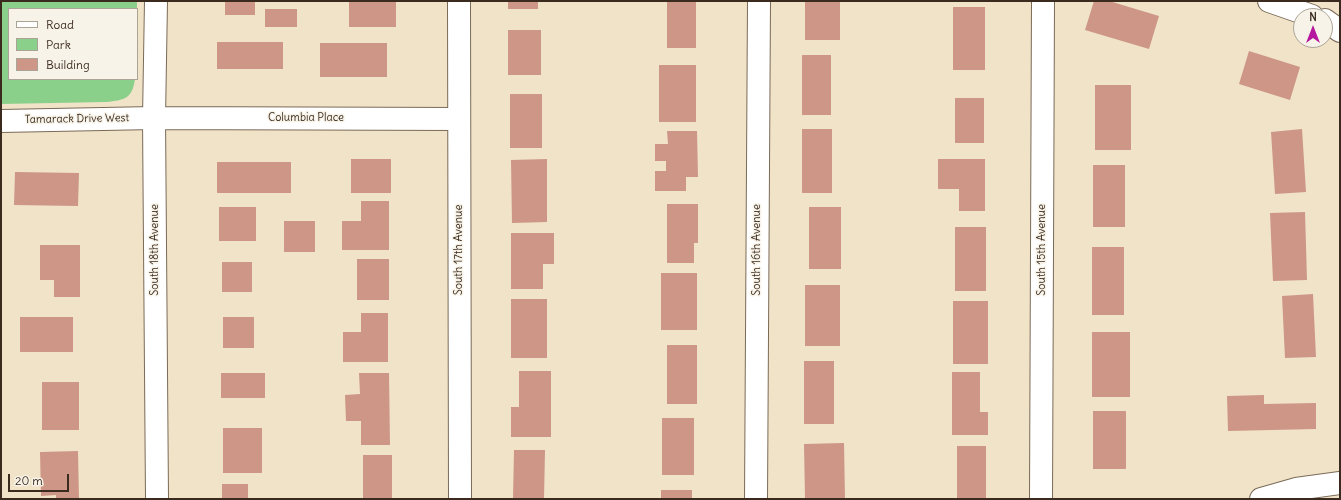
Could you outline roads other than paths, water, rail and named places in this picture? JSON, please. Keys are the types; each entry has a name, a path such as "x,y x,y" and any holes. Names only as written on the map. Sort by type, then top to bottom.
{"street":[{"name":"South 18th Avenue","path":"156,1 154,118 157,499"},
{"name":"South 17th Avenue","path":"459,1 460,499"},
{"name":"South 16th Avenue","path":"756,499 759,1"},
{"name":"South 15th Avenue","path":"1041,499 1043,1"},
{"path":"1269,1 1293,10"},
{"name":"Columbia Place","path":"154,118 459,119"},
{"name":"Tamarack Drive West","path":"1,121 154,118"},
{"path":"1261,499 1296,489 1340,483"}]}
